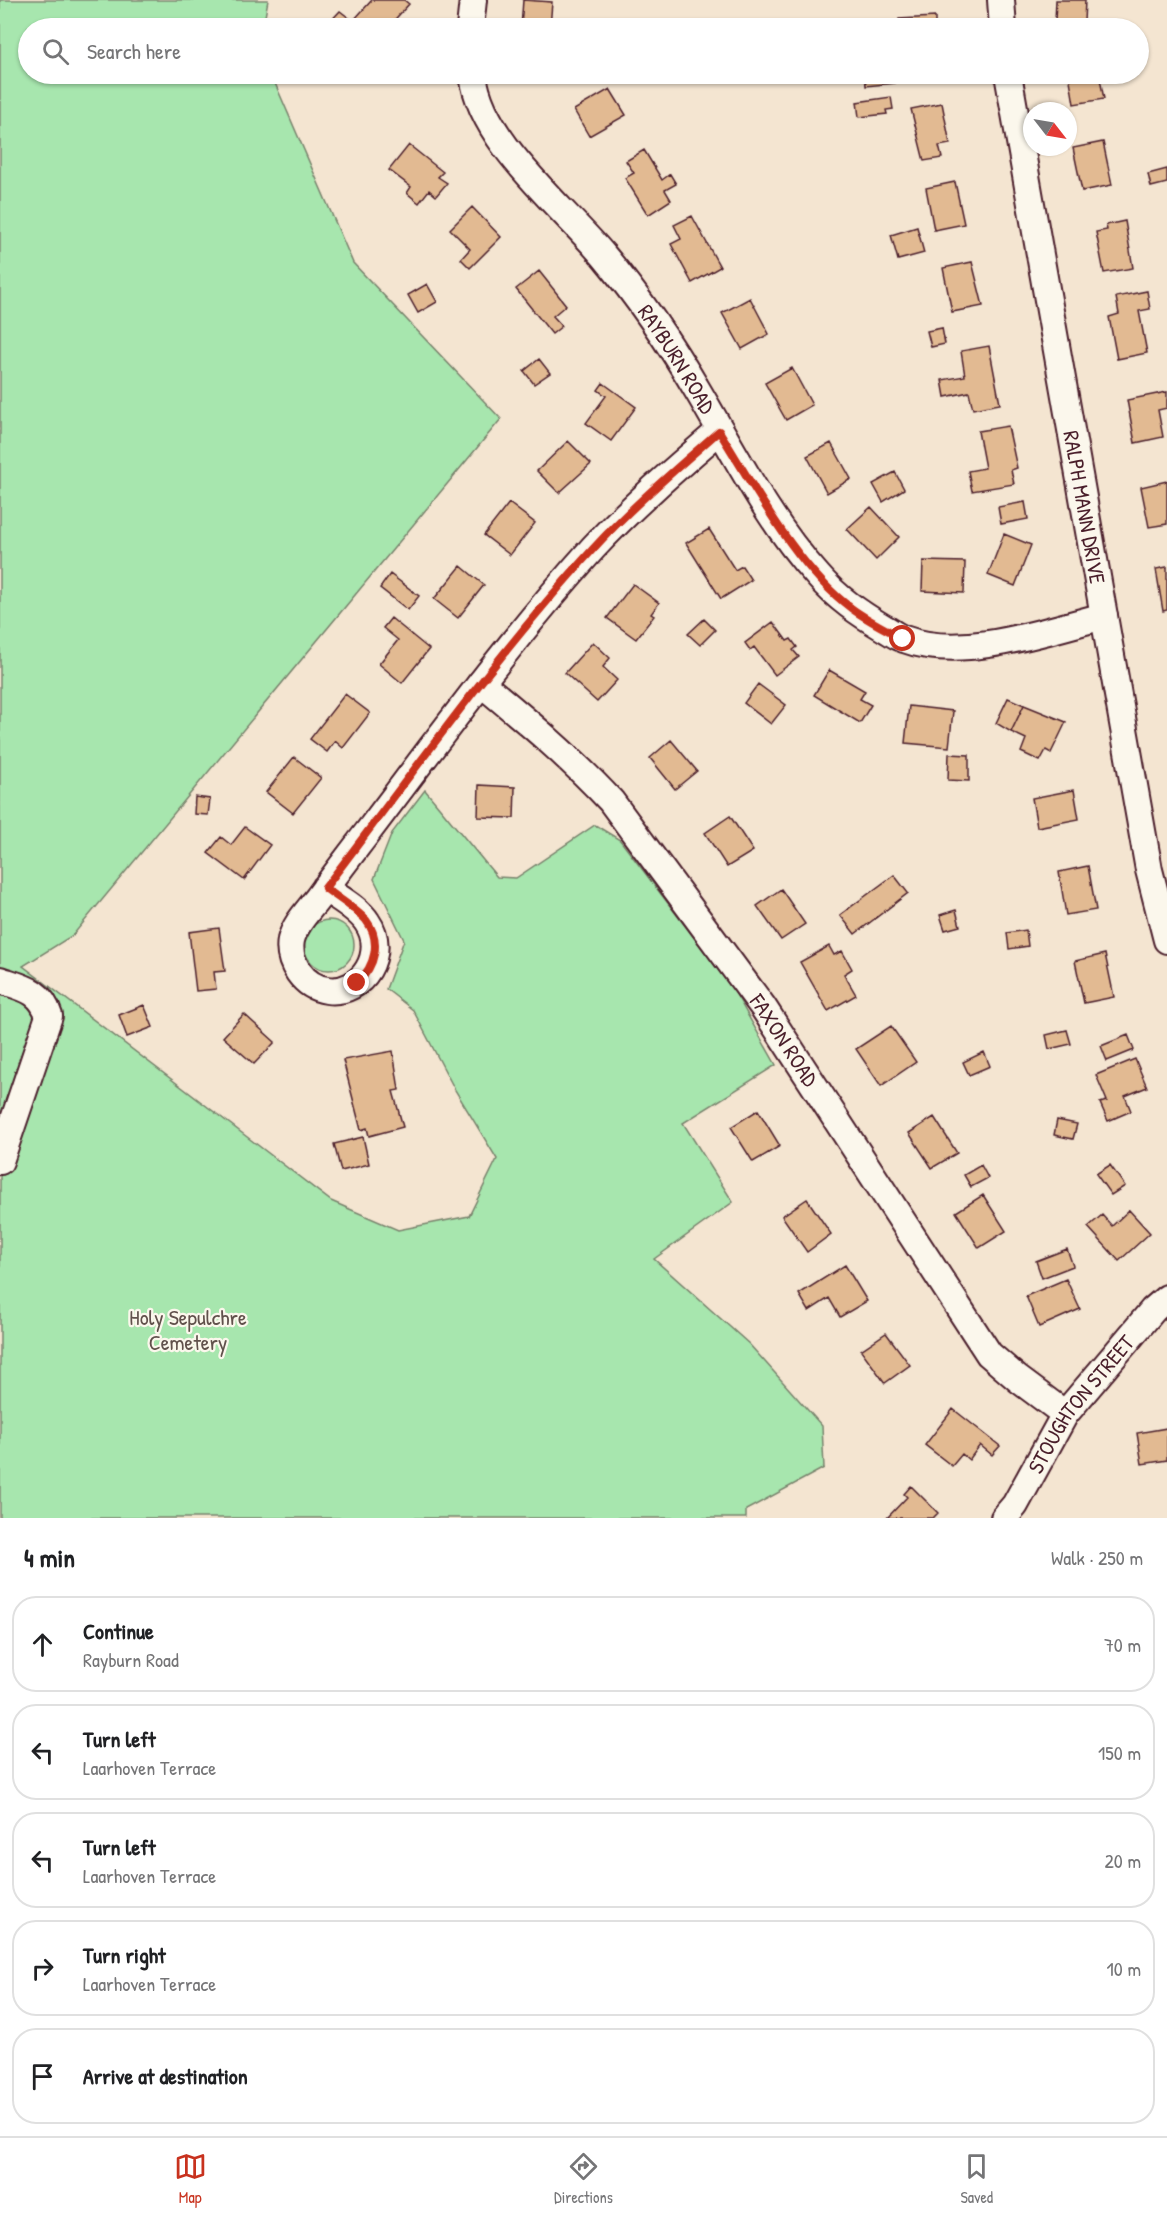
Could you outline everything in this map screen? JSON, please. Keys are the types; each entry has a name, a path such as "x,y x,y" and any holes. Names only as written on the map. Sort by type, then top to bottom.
{"street":[{"path":"471,18 473,0"},
{"path":"1002,0 1003,18"},
{"name":"RAYBURN ROAD","path":"475,84 485,115 504,144 533,180 603,255 665,336 719,431 778,526 819,577 851,608 903,639 943,648 992,643 1104,616"},
{"name":"RALPH MANN DRIVE","path":"1010,84 1104,616 1158,867 1167,940"},
{"path":"325,888 481,683 594,548 645,495 719,431"},
{"name":"FAXON ROAD","path":"481,683 543,734 611,801 763,1007 988,1354 1018,1380 1065,1414"},
{"path":"0,980 38,995 46,1004 49,1016 0,1161"},
{"name":"STOUGHTON STREET","path":"1004,1518 1015,1506 1065,1414 1162,1310"}],"green space":[{"name":"Holy Sepulchre Cemetery","path":"0,0 268,0 265,18 18,18 18,84 275,84 353,263 501,419 73,935 23,966 331,1201 398,1230 469,1216 497,1159 455,1090 413,1010 386,989 404,940 374,879 392,833 425,790 497,877 516,878 595,825 620,840 733,989 776,1065 683,1123 733,1202 654,1259 749,1344 822,1426 824,1468 746,1510 746,1518 0,1518"},
{"path":"329,920 347,927 354,945 347,963 329,970 311,963 304,945 311,927"}],"building":[{"path":"372,0 404,0 409,4 396,18 356,18"},
{"path":"523,0 552,2 551,18 522,18"},
{"path":"1056,0 1085,0 1084,18 1055,18"},
{"path":"340,11 349,18 334,18"},
{"path":"1071,84 1101,84 1104,99 1077,104 1074,102"},
{"path":"610,89 626,115 589,136 574,110"},
{"path":"891,97 893,109 886,110 887,114 859,117 857,102"},
{"path":"942,103 950,144 939,146 942,158 924,161 911,109"},
{"path":"1103,142 1112,185 1082,191 1075,156 1077,156 1077,147"},
{"path":"409,145 443,172 438,177 447,183 436,196 429,190 419,203 407,193 411,187 389,170"},
{"path":"644,150 662,180 670,174 676,184 665,190 671,200 648,215 625,178 634,173 626,161"},
{"path":"1167,169 1167,183 1151,187 1148,174"},
{"path":"955,182 964,224 934,230 926,188"},
{"path":"472,207 501,237 470,268 461,259 470,249 450,229"},
{"path":"692,216 720,267 692,283 671,244 681,239 674,225"},
{"path":"1125,221 1133,268 1104,273 1096,232 1107,230 1106,225"},
{"path":"917,227 924,253 898,260 891,235"},
{"path":"972,262 983,306 952,312 943,268"},
{"path":"539,271 566,305 553,316 562,326 552,334 516,289"},
{"path":"427,284 437,302 418,313 408,295"},
{"path":"1147,291 1150,309 1139,311 1147,353 1117,359 1109,317 1119,314 1116,297"},
{"path":"750,298 769,334 742,349 722,313"},
{"path":"942,328 945,344 931,347 927,331"},
{"path":"989,346 1000,404 973,409 969,392 945,397 942,380 965,376 961,351"},
{"path":"539,359 550,373 534,384 524,371"},
{"path":"792,368 812,405 786,420 765,383"},
{"path":"603,383 636,407 611,441 586,423 606,396 598,390"},
{"path":"1167,392 1167,408 1158,410 1163,437 1135,443 1127,400"},
{"path":"1008,426 1017,468 1011,470 1014,484 972,491 968,471 985,468 978,431"},
{"path":"568,441 591,464 559,493 537,471"},
{"path":"831,443 851,479 827,493 807,456"},
{"path":"895,472 904,489 883,502 873,484"},
{"path":"1167,481 1167,524 1149,527 1141,487"},
{"path":"1025,502 1028,519 1001,524 998,507"},
{"path":"509,503 535,523 510,555 484,535"},
{"path":"871,507 899,537 876,560 847,529"},
{"path":"709,529 735,570 742,566 751,580 721,599 686,543"},
{"path":"1004,534 1031,545 1015,586 988,575"},
{"path":"923,561 965,562 964,593 922,591"},
{"path":"461,566 484,585 458,618 434,599"},
{"path":"1167,567 1167,610 1163,611 1156,569"},
{"path":"390,574 419,596 408,610 380,588"},
{"path":"633,584 659,603 651,614 654,616 636,639 607,618"},
{"path":"391,618 429,649 402,683 379,664 398,640 383,628"},
{"path":"704,619 715,630 700,645 688,634"},
{"path":"773,622 787,641 791,639 797,647 793,650 799,657 775,675 754,647 750,650 745,643"},
{"path":"593,642 610,658 603,667 617,680 597,702 565,673"},
{"path":"829,670 865,691 860,699 871,705 860,723 814,695"},
{"path":"758,684 786,705 771,724 744,703"},
{"path":"345,694 370,713 343,748 335,741 327,752 310,739"},
{"path":"1008,698 1024,705 1011,732 996,723"},
{"path":"1024,705 1066,722 1051,753 1046,750 1040,761 1021,752 1026,739 1011,732"},
{"path":"909,706 953,711 949,747 905,743"},
{"path":"671,740 697,771 675,789 650,758"},
{"path":"949,754 969,755 969,781 948,780"},
{"path":"294,757 321,778 293,813 266,792"},
{"path":"479,785 515,787 514,818 478,817"},
{"path":"1074,790 1079,819 1037,827 1032,798"},
{"path":"195,797 210,799 208,815 194,814"},
{"path":"730,816 753,851 727,867 705,833"},
{"path":"245,827 270,845 244,880 208,853 221,837 231,845"},
{"path":"1088,866 1096,910 1066,915 1059,872"},
{"path":"894,875 908,893 855,934 840,915"},
{"path":"781,889 805,924 781,940 757,906"},
{"path":"956,910 960,926 945,930 940,915"},
{"path":"219,928 225,971 214,972 216,989 196,991 189,932"},
{"path":"1026,930 1028,946 1009,949 1007,933"},
{"path":"829,946 834,955 842,951 852,969 844,974 856,995 828,1011 800,962"},
{"path":"1105,954 1114,997 1084,1003 1075,961"},
{"path":"144,1005 153,1027 127,1037 119,1015"},
{"path":"244,1014 275,1042 254,1064 223,1037"},
{"path":"891,1026 916,1062 881,1086 856,1049"},
{"path":"1067,1030 1071,1044 1049,1049 1046,1035"},
{"path":"1128,1035 1134,1050 1107,1061 1101,1046"},
{"path":"393,1051 399,1090 393,1091 403,1127 369,1136 367,1128 361,1130 343,1060"},
{"path":"984,1052 990,1066 969,1075 963,1062"},
{"path":"1135,1059 1147,1087 1125,1096 1131,1111 1108,1121 1100,1103 1107,1101 1096,1075"},
{"path":"758,1110 780,1146 753,1162 731,1127"},
{"path":"934,1117 957,1153 932,1168 909,1133"},
{"path":"1057,1120 1077,1124 1073,1139 1054,1135"},
{"path":"363,1137 369,1164 341,1171 334,1144"},
{"path":"981,1165 988,1178 971,1187 964,1175"},
{"path":"1110,1165 1125,1186 1111,1195 1096,1174"},
{"path":"983,1195 1006,1231 979,1248 956,1212"},
{"path":"807,1199 831,1234 807,1252 782,1216"},
{"path":"1129,1210 1150,1233 1119,1261 1088,1227 1102,1215 1112,1226"},
{"path":"1067,1249 1073,1266 1042,1278 1036,1261"},
{"path":"845,1265 867,1301 840,1317 829,1298 809,1311 799,1294"},
{"path":"1066,1279 1080,1309 1039,1327 1026,1296"},
{"path":"886,1333 910,1365 885,1383 861,1350"},
{"path":"953,1409 1000,1446 992,1455 980,1445 969,1460 962,1454 952,1466 925,1445"},
{"path":"1167,1428 1167,1460 1142,1464 1137,1433"},
{"path":"911,1486 938,1513 933,1518 887,1518 907,1497 904,1494"}],"route":[{"path":"357,983 372,966 375,951 374,936 368,922 363,917 325,888 481,683 546,603 645,495 719,431 778,526 819,577 851,608 903,639"}]}
